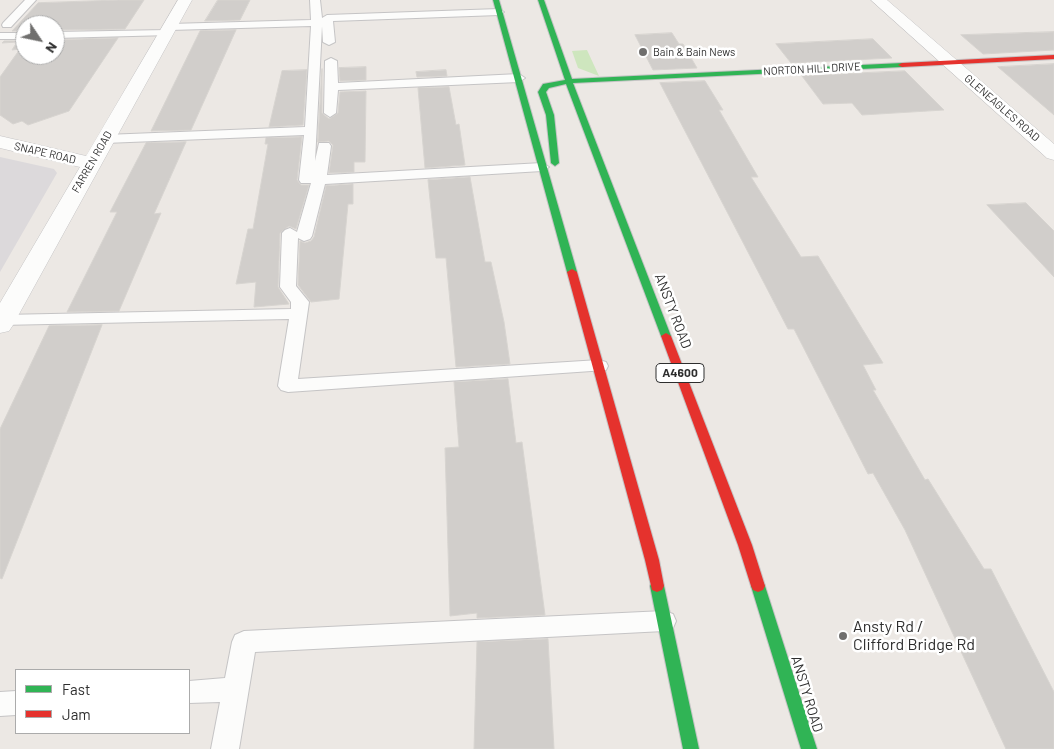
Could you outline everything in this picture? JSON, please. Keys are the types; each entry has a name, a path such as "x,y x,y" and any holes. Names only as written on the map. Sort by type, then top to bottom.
{"main road":[{"path":"496,0 652,560 691,749"},
{"name":"ANSTY ROAD","path":"541,0 569,81 745,545 809,749"},
{"name":"NORTON HILL DRIVE","path":"553,204 556,170 550,115 542,92 546,86 569,81 1054,57"}],"street":[{"name":"FARREN ROAD","path":"2,323 185,0"},
{"name":"GLENEAGLES ROAD","path":"878,0 1054,154"},
{"name":"SNAPE ROAD","path":"0,142 91,163"}],"lane":[{"path":"7,25 31,0"},
{"path":"315,0 324,17 329,43"},
{"path":"65,35 168,30 324,17 500,12"},
{"path":"313,180 311,131 324,17"},
{"path":"0,36 15,36"},
{"path":"330,113 331,61"},
{"path":"332,87 519,78"},
{"path":"105,139 311,131"},
{"path":"324,146 297,234 288,287 300,302 288,386 599,366"},
{"path":"313,180 542,167"},
{"path":"2,323 299,314"},
{"path":"225,749 244,642 664,621"},
{"path":"190,692 236,689"},
{"path":"0,704 15,703"}],"shaded area":[{"path":"0,157 54,169 57,173 0,272"}],"green space":[{"path":"587,50 599,76 578,68 572,51"}],"building":[{"path":"144,0 125,29 65,30 65,15 27,15 38,3"},
{"path":"218,0 250,0 240,20 205,21"},
{"path":"236,30 191,130 151,131 200,31"},
{"path":"1054,32 1054,50 983,54 961,35"},
{"path":"672,33 679,44 683,44 697,68 653,70 635,35"},
{"path":"118,38 69,111 28,125 22,121 13,124 0,115 0,77 15,56 15,65 65,65 65,40"},
{"path":"873,39 892,58 791,63 776,44"},
{"path":"4,41 15,41 15,42 2,43"},
{"path":"1054,64 1054,115 998,67"},
{"path":"366,67 366,80 340,81 339,68"},
{"path":"322,69 322,113 329,119 338,113 340,92 366,91 365,162 354,162 354,172 329,173 333,145 329,141 318,142"},
{"path":"307,70 303,125 269,127 282,71"},
{"path":"446,70 447,76 417,77 416,72"},
{"path":"905,71 944,110 862,115 852,103 823,104 802,76"},
{"path":"705,81 723,110 719,110 758,177 751,177 801,257 818,256 883,363 863,365 876,390 873,390 925,480 928,479 984,569 991,569 1054,692 1054,749 1006,749 905,530 873,473 868,474 794,329 788,329 660,83"},
{"path":"449,87 456,125 459,124 465,165 425,168 418,88"},
{"path":"302,137 297,180 301,185 309,185 296,229 289,226 280,233 278,287 289,304 254,307 256,282 236,284 248,229 253,229 268,144 265,144 266,138"},
{"path":"186,142 154,214 161,213 119,311 67,312 117,212 110,212 146,143"},
{"path":"470,177 485,262 491,262 504,322 510,364 456,367 446,258 436,258 428,180"},
{"path":"353,184 353,204 348,204 339,299 311,302 298,285 300,241 305,243 311,241 314,237 326,186"},
{"path":"1026,203 1054,231 1054,277 987,205"},
{"path":"102,325 2,579 0,578 0,429 49,326"},
{"path":"508,379 516,443 522,442 545,615 477,618 477,613 450,616 445,448 459,447 454,382"},
{"path":"548,639 554,749 474,749 477,642"}],"traffic: fast":[{"path":"496,0 572,272"},
{"path":"541,0 569,81 666,336"},
{"path":"569,81 902,65"},
{"path":"555,163 550,115 542,92 546,86 569,81"},
{"path":"657,586 691,749"},
{"path":"758,586 809,749"}],"traffic: jam":[{"path":"902,65 1054,57"},
{"path":"572,272 652,560 657,586"},
{"path":"666,336 745,545 758,586"}],"place":[{"name":"Bain & Bain News","path":"643,52"},
{"name":"Ansty Rd / Clifford Bridge Rd","path":"843,636"}]}
